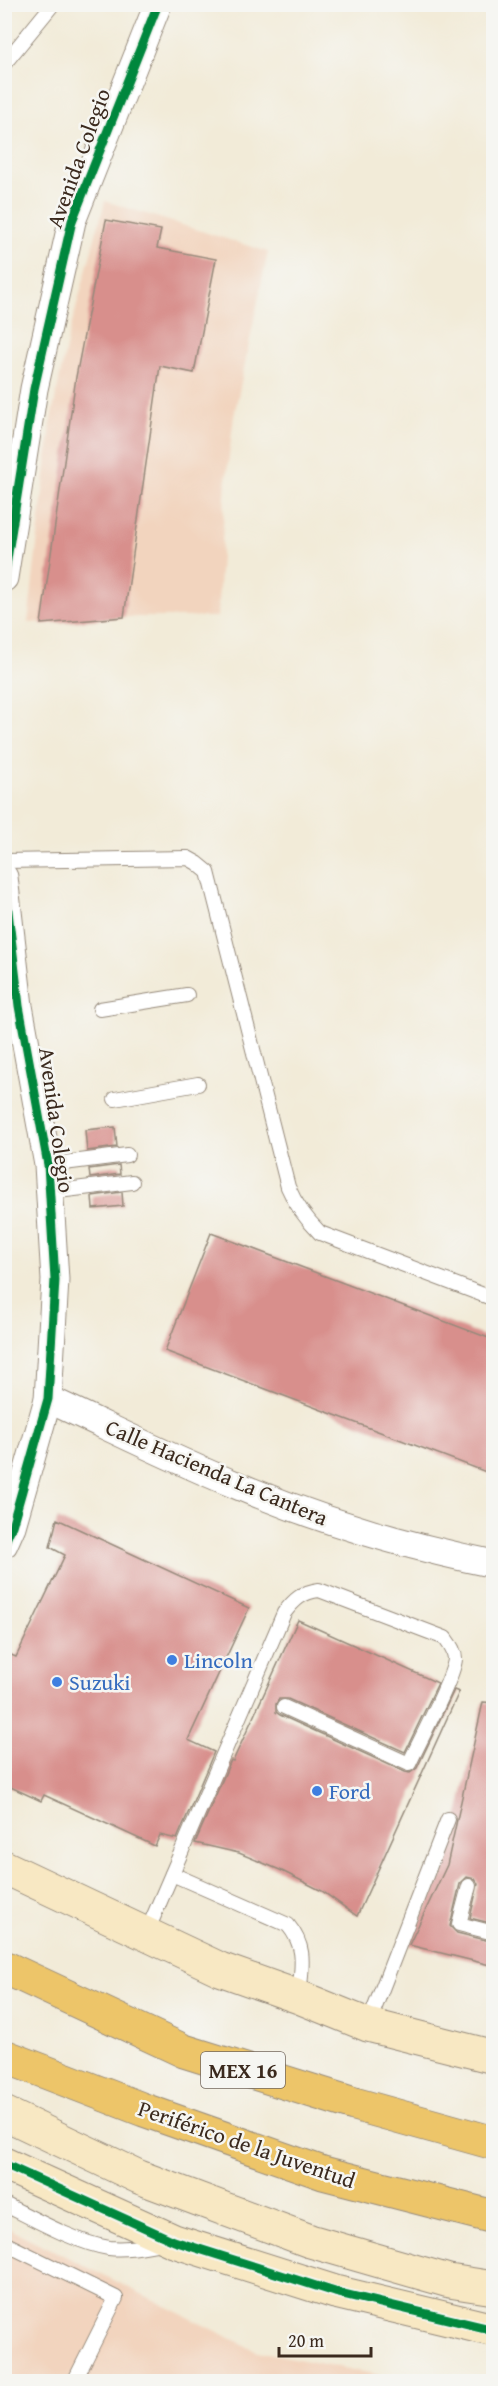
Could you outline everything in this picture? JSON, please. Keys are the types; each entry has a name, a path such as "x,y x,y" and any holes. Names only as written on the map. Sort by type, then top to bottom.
{"highway":[{"name":"MEX 16","path":"4,1967 184,2051 354,2104 494,2143"},
{"name":"Periférico de la Juventud","path":"4,2056 144,2110 323,2173 494,2217"}],"main road":[{"path":"4,1867 220,1969 299,1996 368,2025 494,2057"},
{"path":"4,2113 139,2177 310,2241 449,2281 494,2288"},
{"path":"4,2164 174,2241 334,2292 494,2330"}],"street":[{"name":"Avenida Colegio","path":"4,578 34,389 72,221 158,4"},
{"name":"Avenida Colegio","path":"4,877 20,1006 48,1165 55,1280 48,1399 12,1526 4,1544"},
{"name":"Calle Hacienda La Cantera","path":"48,1399 236,1486 342,1525 446,1554 494,1564"}],"lane":[{"path":"4,64 53,4"},
{"path":"4,861 188,858 204,868 208,872 288,1187 294,1202 305,1218 320,1233 494,1299"},
{"path":"100,1009 187,995"},
{"path":"115,1099 198,1084"},
{"path":"48,1165 127,1155"},
{"path":"50,1192 132,1182"},
{"path":"146,1934 284,1613 293,1601 306,1592 319,1590 445,1638 453,1649 455,1661 409,1764 284,1707"},
{"path":"368,2025 448,1819"},
{"path":"172,1874 288,1925 297,1936 303,1952 299,1996"},
{"path":"469,1886 459,1924 494,1933"},
{"path":"4,2204 59,2231 108,2248 126,2249 174,2241"},
{"path":"4,2243 116,2298 74,2382"}],"shaded area":[{"path":"105,201 268,252 234,416 226,480 217,617 125,617 28,623 52,415 68,338"},
{"path":"4,2226 257,2351 410,2381 5,2381"}],"building":[{"path":"106,220 161,230 157,248 216,259 194,373 160,366 124,617 41,624 76,377"},
{"path":"115,1127 117,1147 87,1151 85,1130"},
{"path":"119,1165 120,1174 90,1178 89,1169"},
{"path":"122,1192 123,1206 93,1209 92,1196"},
{"path":"211,1233 494,1340 494,1475 165,1351"},
{"path":"57,1519 249,1608 188,1740 214,1752 177,1839 160,1835 155,1846 44,1795 41,1801 4,1784 4,1652 16,1657 65,1555 50,1547"},
{"name":"Ford","path":"298,1620 438,1683 405,1752 288,1699 279,1699 276,1704 276,1712 280,1715 405,1772 410,1773 417,1768 454,1690 459,1692 357,1916 322,1891 280,1870 239,1853 195,1843 231,1760 233,1761"},
{"path":"483,1702 494,1703 494,1924 470,1918 478,1884 475,1879 467,1877 460,1884 450,1926 457,1933 494,1942 494,1966 409,1945 447,1865"}],"cycle path":[{"path":"4,578 34,389 72,221 158,4"},
{"path":"4,877 19,1006 48,1165 55,1280 48,1399 12,1526 4,1544"},
{"path":"4,2164 174,2241 335,2292 494,2330"}],"place":[{"name":"Lincoln","path":"172,1660"},
{"name":"Suzuki","path":"57,1682"},
{"name":"Ford","path":"317,1791"}]}
